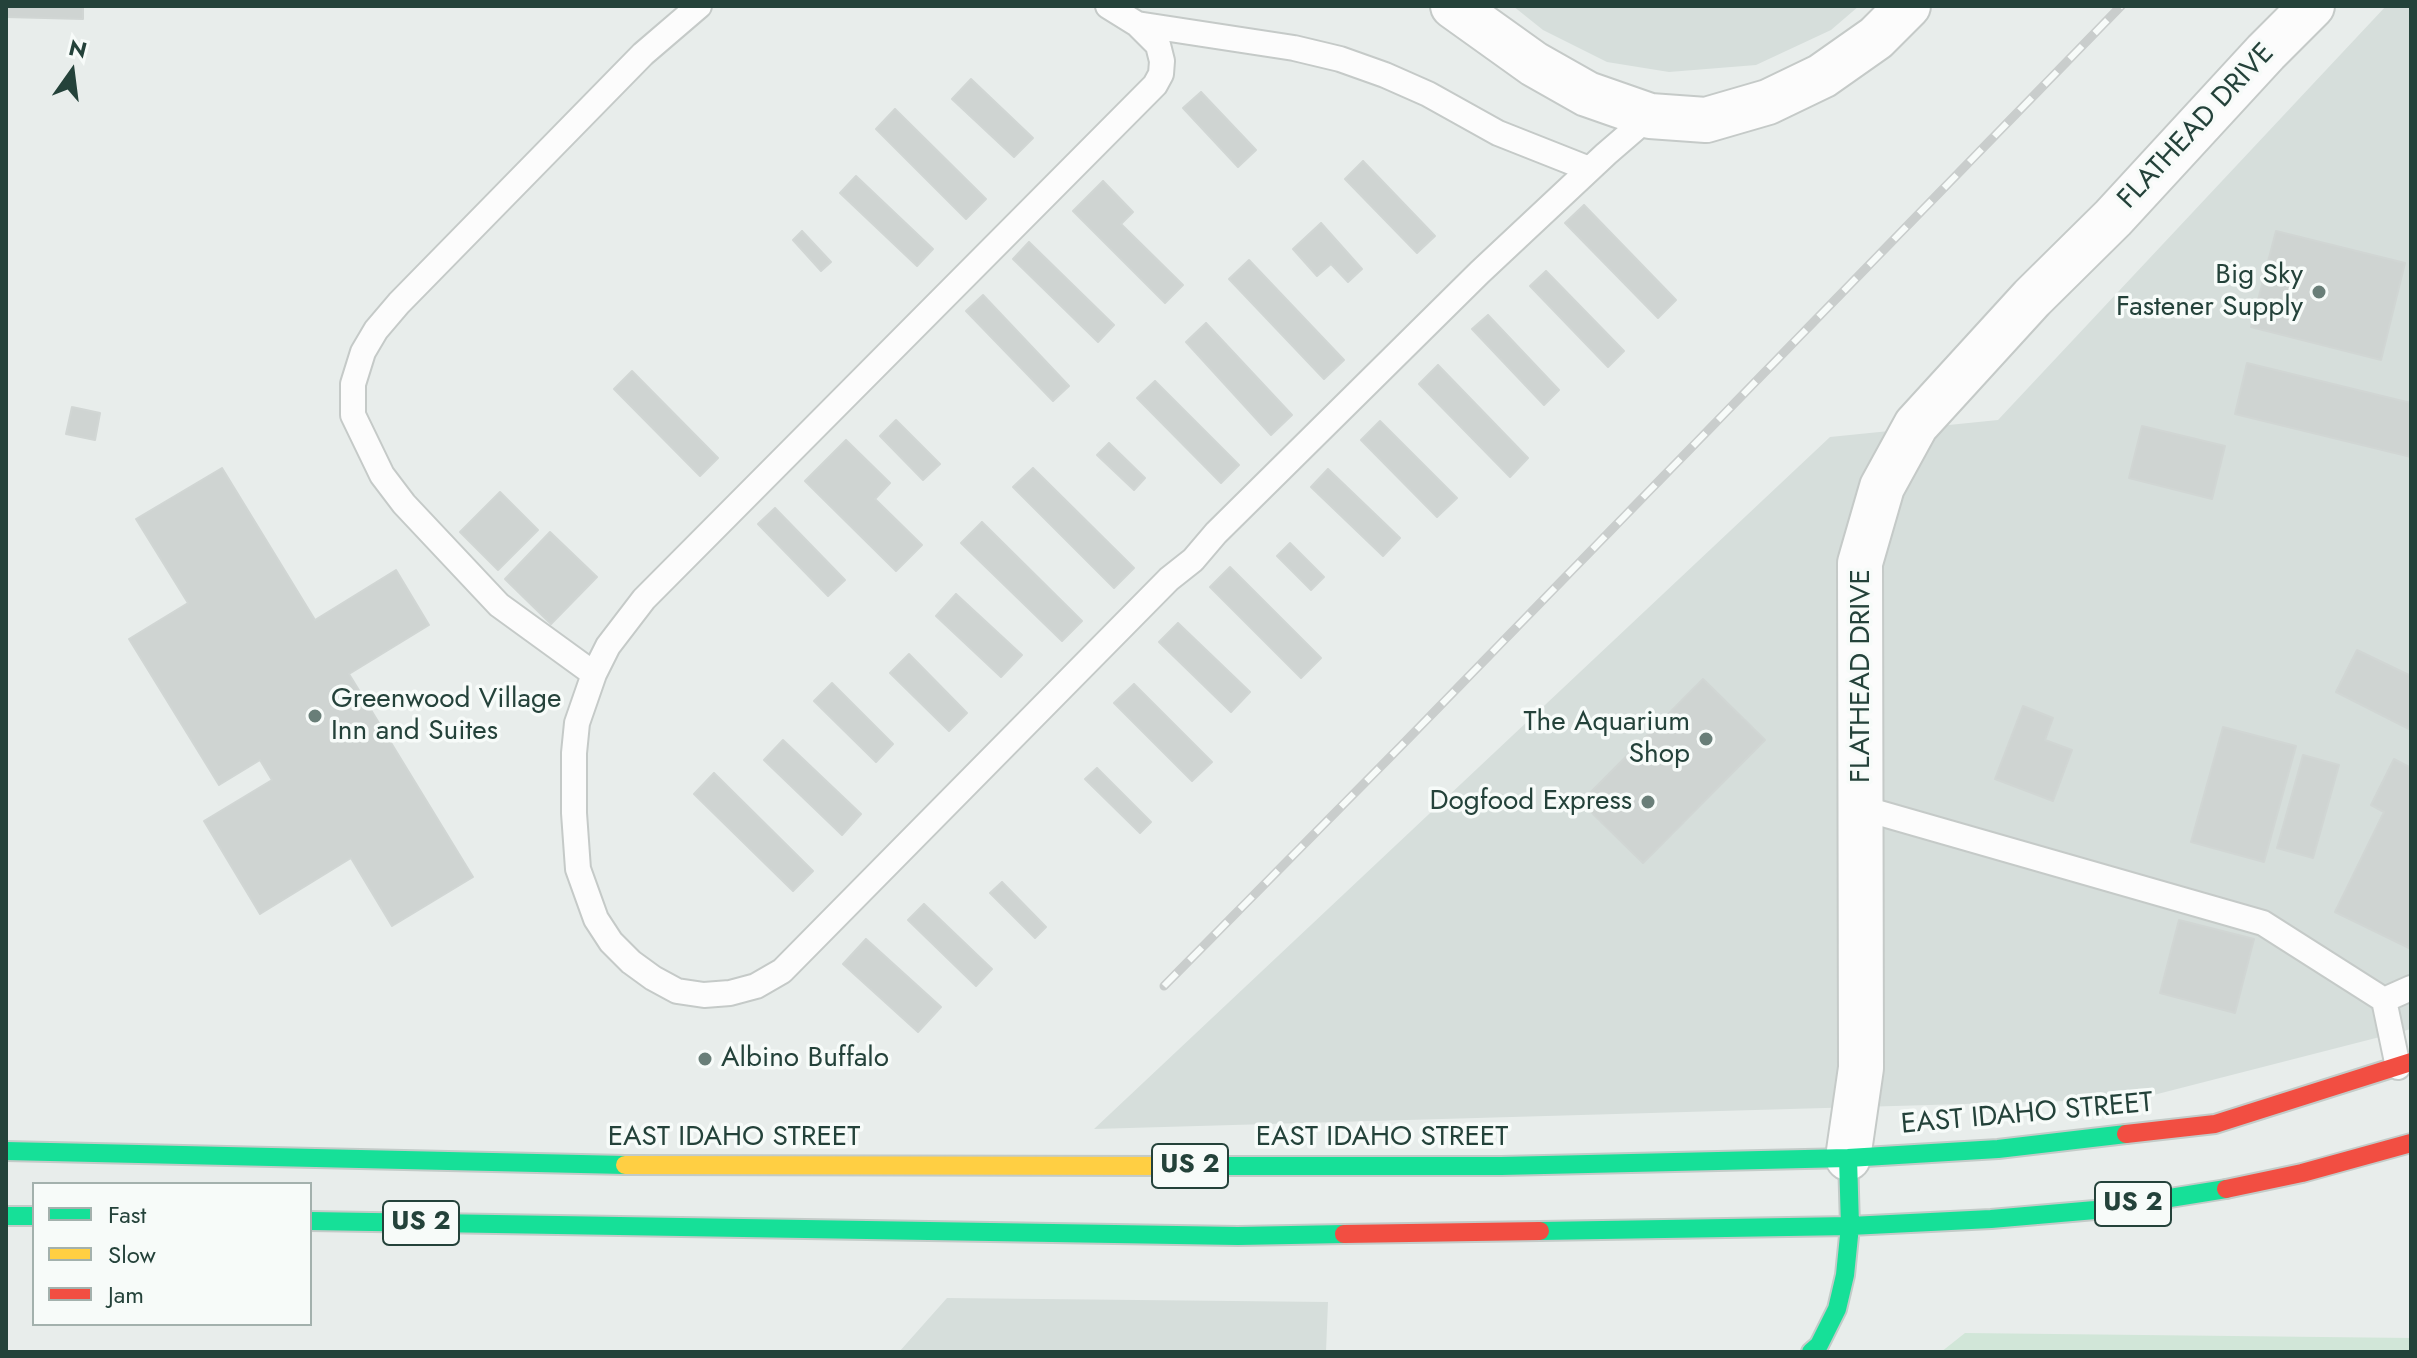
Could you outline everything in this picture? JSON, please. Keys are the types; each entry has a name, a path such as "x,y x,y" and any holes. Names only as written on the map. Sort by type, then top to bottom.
{"main road":[{"name":"EAST IDAHO STREET","path":"6,1151 692,1167 1501,1166 1848,1158 1998,1149 2215,1124 2404,1064"},
{"name":"US 2","path":"312,1221 1238,1236 1850,1226 1991,1219 2125,1205 2302,1173 2411,1143"},
{"name":"FLATHEAD DRIVE","path":"1811,1352 1819,1345 1837,1309 1845,1275 1850,1226 1848,1158"},
{"path":"6,1216 32,1216"}],"street":[{"path":"1453,6 1534,64 1587,94 1650,116 1706,120 1768,102 1822,76 1876,38 1908,6"},
{"name":"FLATHEAD DRIVE","path":"1848,1158 1861,1068 1860,563 1882,487 1916,425 2032,298 2113,218 2312,6"}],"lane":[{"path":"594,674 499,605 404,504 382,475 353,415 353,384 363,352 376,330 399,303 643,54 699,6"},
{"path":"1108,6 1137,24 1158,45 1162,61 1161,74 1155,85 644,599 608,646 594,674 577,723 574,753 578,869 596,919 611,942 631,962 677,991 704,995 730,993 756,986 782,971 1169,579 1193,560 1216,533 1458,294 1589,169 1650,116"},
{"path":"1137,24 1294,48 1340,59 1400,81 1498,133 1589,169"},
{"path":"1862,808 2263,923 2384,1000 2404,1064"},
{"path":"2384,1000 2411,988"}],"shaded area":[{"path":"1513,6 1859,6 1831,30 1756,65 1669,72 1607,62 1543,30"},
{"path":"2386,6 2411,6 2411,1029 2138,1099 1094,1129 1830,437 1998,420"},
{"path":"947,1298 1328,1302 1326,1352 899,1352"}],"green space":[{"path":"1965,1333 2411,1338 2411,1352 1941,1352"}],"building":[{"path":"6,6 83,6 83,19 6,17"},
{"path":"971,79 1033,138 1014,157 952,99"},
{"path":"1201,92 1256,150 1238,167 1183,108"},
{"path":"895,109 986,199 966,219 876,129"},
{"path":"1363,161 1435,236 1417,253 1345,179"},
{"path":"856,176 933,249 917,266 840,193"},
{"path":"1103,181 1133,212 1121,224 1183,285 1165,303 1073,211"},
{"path":"1584,205 1676,300 1658,318 1565,223"},
{"path":"1321,223 1362,269 1348,282 1331,264 1317,276 1293,249"},
{"path":"802,231 831,262 821,271 793,240"},
{"path":"2276,231 2405,263 2381,360 2251,327"},
{"path":"1029,242 1114,325 1098,342 1013,259"},
{"path":"1249,260 1344,360 1324,379 1229,279"},
{"path":"1546,271 1624,351 1608,367 1530,286"},
{"path":"983,295 1069,386 1053,401 966,311"},
{"path":"1488,315 1559,390 1544,405 1472,329"},
{"path":"1206,323 1292,415 1271,435 1186,342"},
{"path":"2247,363 2411,403 2411,457 2235,414"},
{"path":"1438,365 1528,458 1510,477 1419,384"},
{"path":"632,371 718,458 700,476 614,389"},
{"path":"1155,381 1239,465 1221,483 1137,398"},
{"path":"72,407 100,413 95,440 66,434"},
{"path":"896,420 940,464 923,480 880,436"},
{"path":"1380,421 1457,498 1437,517 1361,440"},
{"path":"2142,426 2225,446 2212,499 2129,478"},
{"path":"846,440 890,483 875,499 922,545 896,571 805,481"},
{"path":"1109,443 1145,478 1134,490 1097,455"},
{"path":"222,468 315,620 396,570 429,625 349,674 473,877 392,926 351,858 260,914 204,821 272,780 260,760 219,785 129,639 188,603 136,519"},
{"path":"1033,468 1134,568 1114,588 1013,487"},
{"path":"1328,469 1400,538 1383,556 1311,487"},
{"path":"500,492 538,530 498,570 460,532"},
{"path":"775,508 845,580 828,596 758,524"},
{"path":"982,522 1082,621 1062,641 961,543"},
{"path":"550,532 597,577 551,624 505,579"},
{"path":"1290,543 1324,577 1311,590 1277,556"},
{"path":"1230,567 1321,658 1301,678 1210,587"},
{"path":"956,594 1022,655 1001,677 936,616"},
{"path":"1178,623 1250,692 1231,712 1159,642"},
{"path":"2357,650 2411,676 2411,730 2336,692"},
{"path":"909,654 967,713 949,731 890,673"},
{"path":"1703,679 1765,740 1643,863 1581,802"},
{"path":"832,683 893,744 876,762 814,701"},
{"path":"1134,684 1212,762 1192,781 1114,703"},
{"path":"2023,706 2053,718 2045,740 2072,750 2053,801 1995,779"},
{"path":"2223,727 2296,746 2264,862 2191,842"},
{"path":"783,740 861,814 842,835 764,760"},
{"path":"2303,755 2339,765 2313,858 2277,848"},
{"path":"2394,759 2411,768 2411,949 2335,912 2384,812 2371,805"},
{"path":"1097,768 1151,822 1140,833 1085,779"},
{"path":"714,773 813,871 793,891 694,794"},
{"path":"1002,882 1046,927 1035,938 990,893"},
{"path":"924,904 992,969 976,986 908,920"},
{"path":"2179,920 2254,939 2235,1013 2160,993"},
{"path":"866,939 941,1007 918,1032 843,964"}],"railway":[{"path":"1164,986 2121,6"}],"traffic: fast":[{"path":"1179,1166 1501,1166 1848,1158 1998,1149 2126,1134"},
{"path":"6,1151 625,1165"},
{"path":"1811,1352 1819,1345 1837,1309 1845,1275 1850,1226 1848,1158"},
{"path":"1540,1231 1850,1226 1991,1219 2095,1210 2226,1189"},
{"path":"6,1216 32,1216"},
{"path":"312,1221 1238,1236 1344,1234"}],"traffic: slow":[{"path":"625,1165 1179,1166"}],"traffic: jam":[{"path":"2126,1134 2215,1124 2411,1062"},
{"path":"2226,1189 2302,1173 2411,1143"},
{"path":"1344,1234 1540,1231"}],"place":[{"name":"Big Sky Fastener Supply","path":"2319,292"},
{"name":"Greenwood Village Inn and Suites","path":"315,716"},
{"name":"The Aquarium Shop","path":"1706,739"},
{"name":"Dogfood Express","path":"1648,802"},
{"name":"Albino Buffalo","path":"705,1059"}]}
